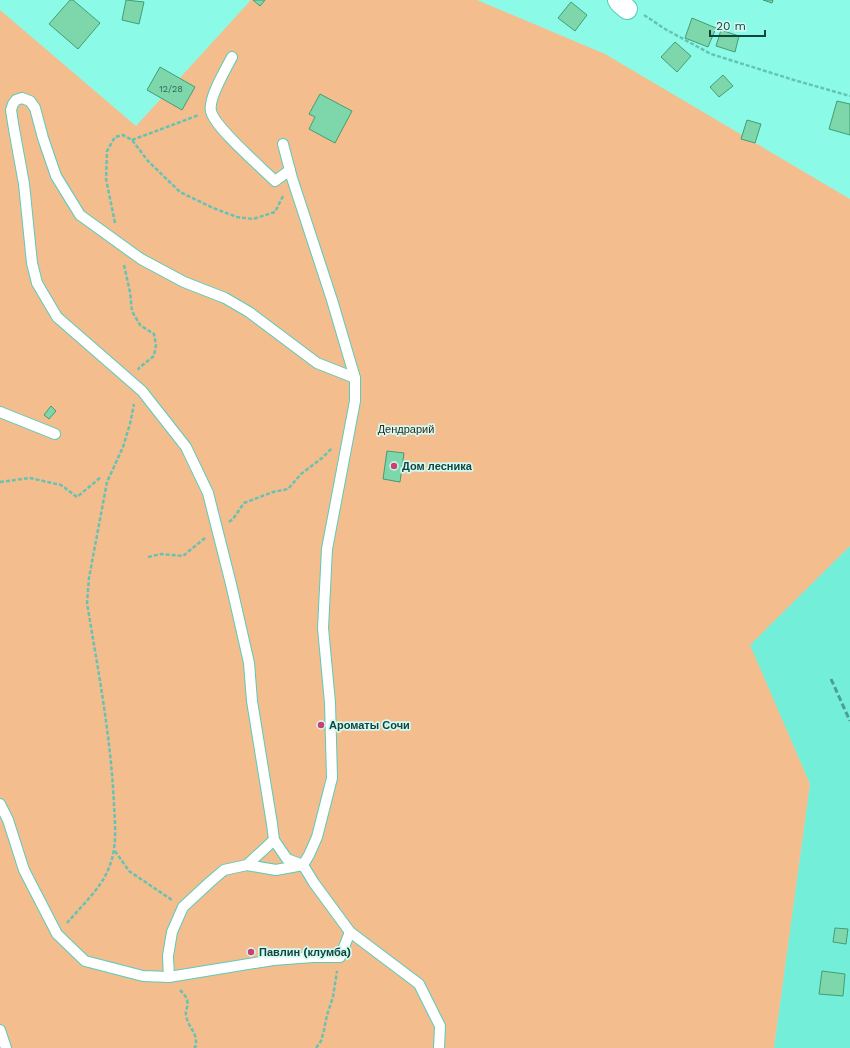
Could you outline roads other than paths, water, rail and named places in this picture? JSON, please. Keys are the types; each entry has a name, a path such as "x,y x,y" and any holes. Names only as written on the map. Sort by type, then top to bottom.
{"lane":[{"path":"232,57 213,95 210,110 218,126 275,180 291,174"},
{"path":"355,378 317,363 249,312 225,298 184,282 141,258 80,215 56,176 43,138 35,108 30,101 22,98 16,100 12,104 12,116 24,184 32,263 37,283 57,317 142,391 186,447 208,493 249,663 252,701 274,840 287,858 303,865 314,883 350,932 419,984 440,1026 439,1048"},
{"path":"169,977 168,956 172,932 183,907 224,870 247,865 276,870 303,865 317,837 332,778 330,703 323,628 327,549 355,401 355,378 283,144"},
{"path":"0,412 55,434"},
{"path":"0,804 8,820 24,870 57,934 85,961 143,976 169,977 190,975 273,960 313,957 340,957 350,932"},
{"path":"247,865 274,840"}],"railway":[{"path":"831,679 850,721"}],"place":[{"name":"Дом лесника","path":"394,466"},
{"name":"Ароматы Сочи","path":"321,725"},
{"name":"Павлин (клумба)","path":"251,952"}],"park label":[{"name":"Дендрарий","path":"406,429"}]}
